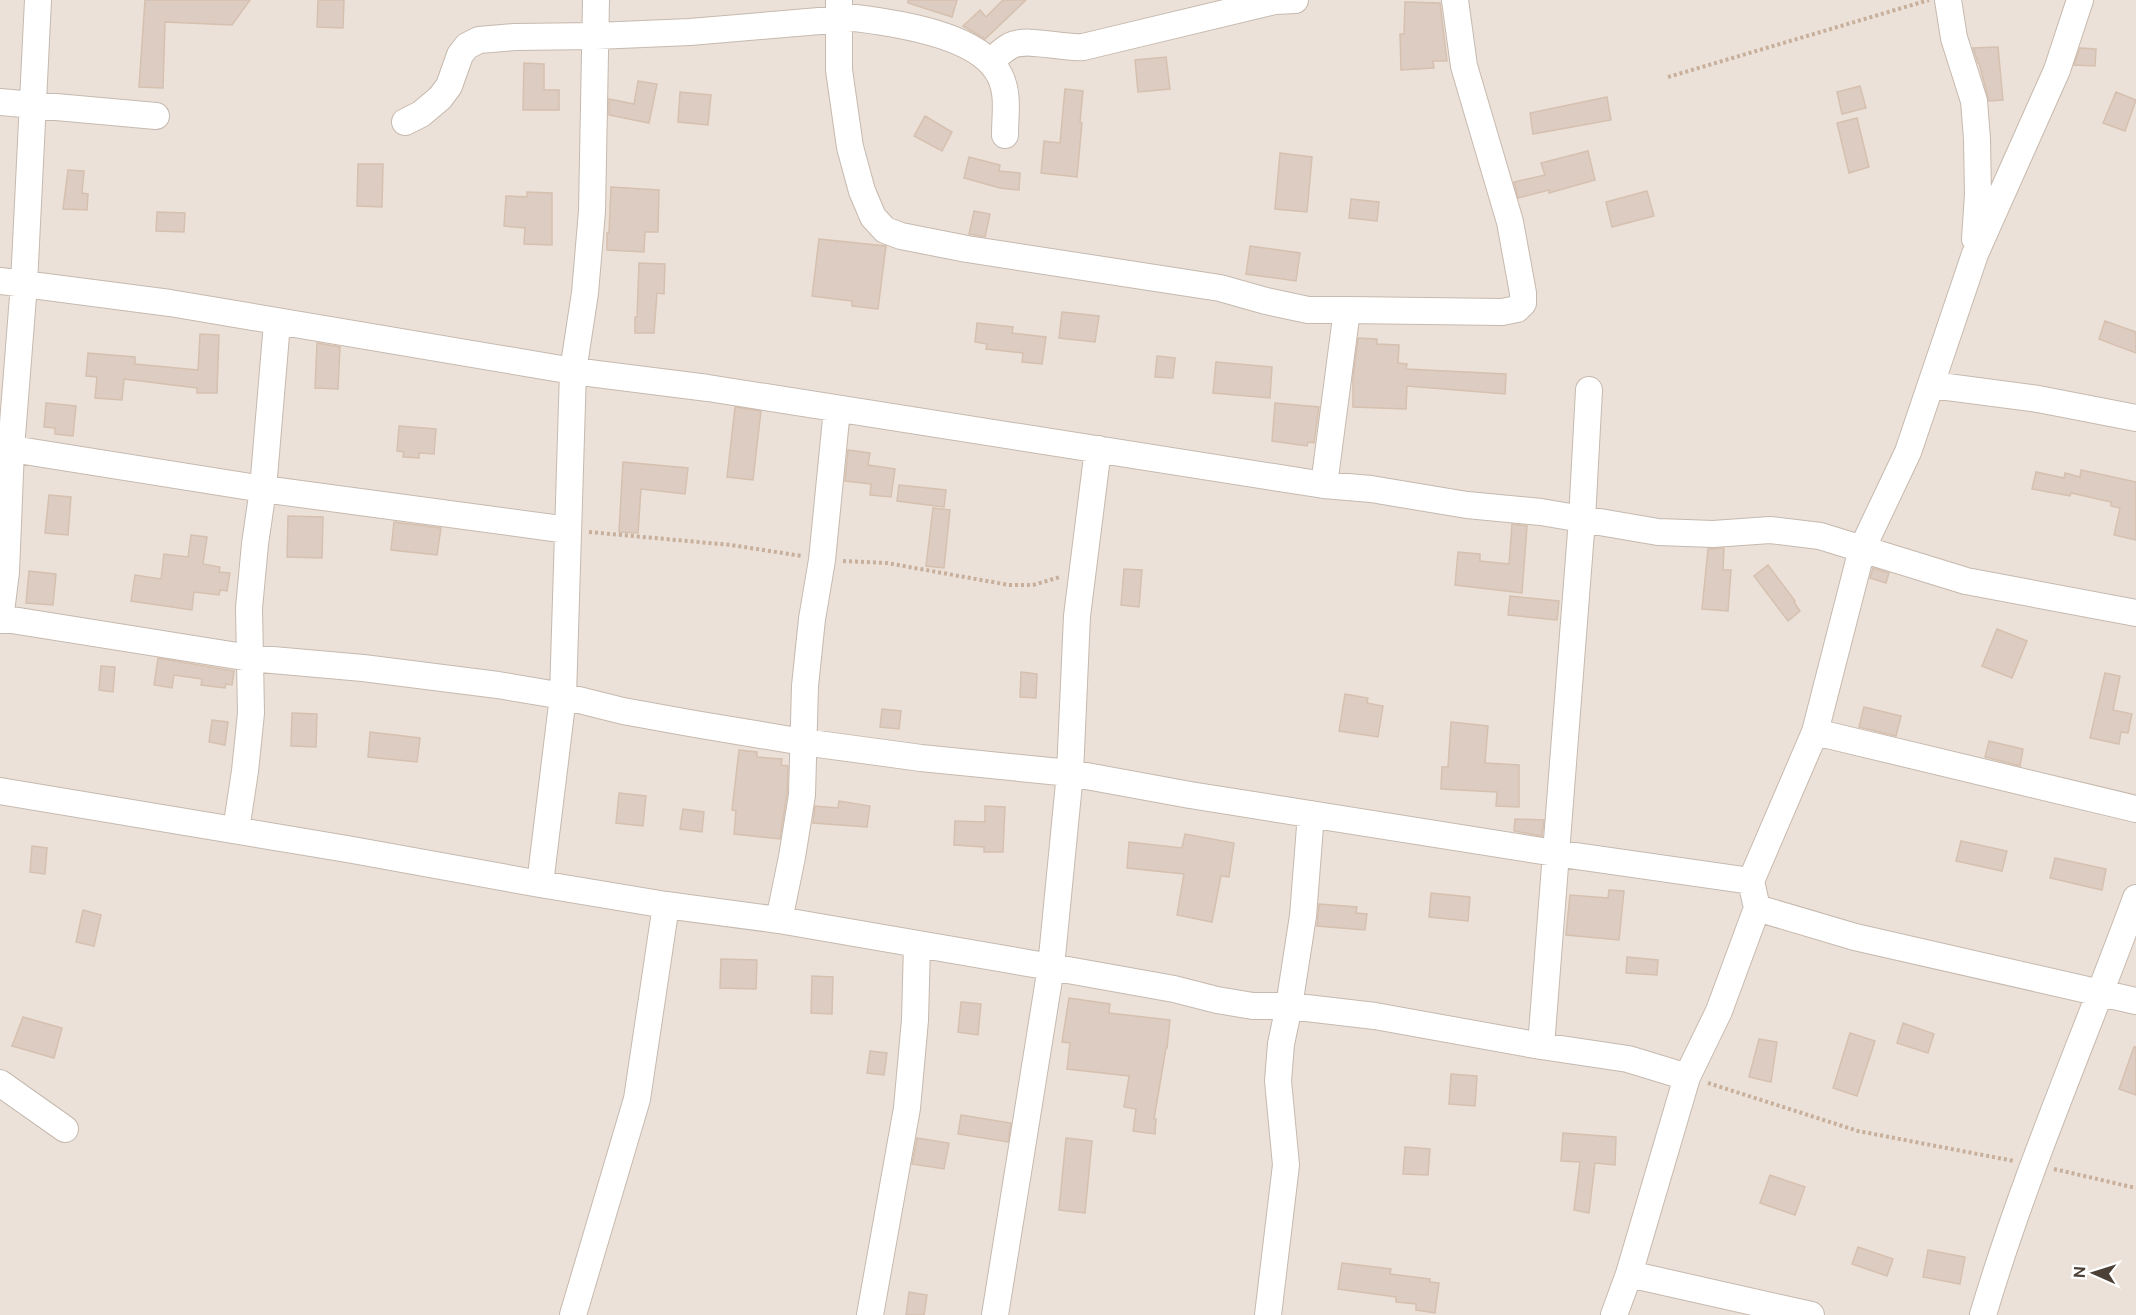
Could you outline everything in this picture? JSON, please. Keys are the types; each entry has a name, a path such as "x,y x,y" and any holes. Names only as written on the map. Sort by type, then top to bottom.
{"street":[{"path":"38,0 32,106 12,282 6,448 6,572 0,619 250,658 413,674 562,696 623,711 803,742 921,758 1070,773 1190,795 1555,853 1751,881"},
{"path":"540,884 562,696 573,371 585,293 592,211 596,0"},
{"path":"991,61 1011,46 1027,43 1066,48 1083,47 1275,1 1295,0"},
{"path":"838,10 839,70 849,147 865,200 873,218 885,230 901,236 967,249 1220,288 1308,310 1502,312 1517,309 1523,303 1523,293 1510,222 1464,66 1455,0"},
{"path":"1948,0 1954,38 1974,100 1977,139 1988,195"},
{"path":"1614,1315 1629,1274 1687,1077 1719,1011 1757,908 1751,881 1815,732 1862,549 1908,452 1932,385 1975,254 1988,195 2029,136 2057,70 2080,0"},
{"path":"405,122 421,114 440,98 448,86 460,55 467,46 479,40 690,32 838,10 855,18 912,28 969,46 991,61 1000,76 1006,95 1005,135"},
{"path":"0,102 156,116"},
{"path":"12,282 139,299 573,371 708,388 1324,485 1371,489 1467,505 1541,512 1658,532 1713,534 1770,530 1820,536 1966,581 2136,613"},
{"path":"1324,485 1347,310"},
{"path":"236,830 251,713 249,608 263,489 277,322"},
{"path":"1932,385 2038,399 2136,418"},
{"path":"1541,1046 1582,519 1589,390"},
{"path":"779,920 802,795 805,686 812,619 822,560 837,409"},
{"path":"6,448 263,489 568,530"},
{"path":"995,1315 1051,967 1070,773 1077,616 1098,450"},
{"path":"1815,732 2136,809"},
{"path":"0,791 666,905 779,920 1174,989 1253,1006 1289,1006 1375,1016 1628,1059 1687,1077"},
{"path":"1268,1315 1286,1165 1278,1081 1281,1044 1303,916 1311,814"},
{"path":"1983,1315 2033,1164 2136,898"},
{"path":"573,1315 637,1099 666,905"},
{"path":"1757,908 1855,937 2136,1000"},
{"path":"870,1315 907,1107 915,1020 917,944"},
{"path":"0,1083 65,1129"},
{"path":"1629,1274 1811,1315"}],"path":[{"path":"1668,76 1930,0"},
{"path":"1687,1077 1858,1131 2033,1164 2136,1188"}],"shaded area":[{"path":"0,0 2136,0 2136,1315 0,1315"}],"building":[{"path":"145,0 250,0 232,25 165,22 163,88 139,87"},
{"path":"318,0 344,0 343,28 317,27"},
{"path":"908,0 957,0 952,17 908,3"},
{"path":"1003,0 1026,0 985,39 963,26 980,10 986,17"},
{"path":"1405,2 1440,3 1447,61 1433,61 1434,68 1401,70 1400,34 1404,34"},
{"path":"1998,47 2003,100 1989,101 1973,48"},
{"path":"2080,48 2096,49 2095,66 2074,65"},
{"path":"1166,57 1170,89 1138,92 1135,60"},
{"path":"524,63 544,64 544,90 559,90 559,110 523,110"},
{"path":"638,81 657,84 649,123 609,115 609,99 634,104"},
{"path":"1860,86 1866,108 1842,114 1837,92"},
{"path":"1065,89 1083,91 1077,177 1041,173 1044,141 1060,143"},
{"path":"680,92 711,95 708,125 678,122"},
{"path":"2116,92 2136,100 2125,131 2103,123"},
{"path":"1607,97 1611,120 1533,134 1530,113"},
{"path":"925,116 952,132 942,151 914,136"},
{"path":"1857,118 1869,167 1849,173 1837,123"},
{"path":"1588,151 1595,180 1549,193 1549,190 1518,198 1514,182 1545,175 1541,163"},
{"path":"1280,153 1312,157 1307,212 1275,209"},
{"path":"969,157 1000,165 999,171 1020,173 1019,190 1000,188 964,178"},
{"path":"358,164 383,164 382,207 357,206"},
{"path":"68,170 84,171 82,193 88,194 87,210 63,209"},
{"path":"611,187 659,190 658,232 645,232 644,252 607,250"},
{"path":"1647,191 1654,216 1612,227 1606,202"},
{"path":"527,192 552,193 552,245 524,244 525,228 504,226 506,196 527,197"},
{"path":"1351,199 1379,202 1377,221 1349,218"},
{"path":"974,211 990,214 985,237 969,234"},
{"path":"157,212 185,213 184,232 156,231"},
{"path":"819,239 886,246 878,309 852,306 852,301 812,296"},
{"path":"1250,246 1300,253 1296,281 1246,274"},
{"path":"639,263 665,264 664,294 657,293 654,333 635,333"},
{"path":"1062,312 1099,316 1095,342 1059,338"},
{"path":"2105,321 2136,332 2136,353 2099,339"},
{"path":"977,323 1013,327 1012,333 1046,337 1042,364 1022,362 1023,353 986,349 987,344 975,342"},
{"path":"200,334 219,335 217,393 197,393 197,388 124,379 122,400 95,398 97,377 86,376 88,353 135,357 135,364 198,370"},
{"path":"1358,338 1377,339 1377,344 1399,345 1398,363 1407,364 1406,369 1506,374 1505,394 1407,386 1406,409 1353,407 1353,377"},
{"path":"317,343 340,347 338,389 315,388"},
{"path":"1157,356 1175,358 1173,378 1155,377"},
{"path":"1216,362 1272,367 1270,398 1213,393"},
{"path":"46,403 76,406 73,436 55,434 55,428 44,427"},
{"path":"1275,403 1319,407 1314,443 1308,442 1307,446 1272,441"},
{"path":"735,407 761,411 753,480 727,477"},
{"path":"399,426 436,429 434,454 419,453 419,458 403,457 404,452 397,451"},
{"path":"848,450 870,453 868,465 895,469 891,497 870,495 871,484 845,481"},
{"path":"623,462 688,468 685,494 641,489 638,533 619,532"},
{"path":"2081,470 2136,482 2136,540 2114,535 2120,508 2111,506 2111,502 2071,493 2070,496 2032,489 2036,472 2064,478 2065,473 2080,477"},
{"path":"899,485 946,490 944,507 897,501"},
{"path":"49,495 71,497 68,535 45,533"},
{"path":"933,508 950,510 944,568 926,566"},
{"path":"288,516 323,517 322,558 287,557"},
{"path":"394,522 441,528 437,555 391,550"},
{"path":"1512,524 1527,526 1522,593 1455,585 1458,552 1480,554 1480,561 1509,564"},
{"path":"191,535 207,537 203,564 220,567 219,572 230,573 227,591 220,590 219,595 194,592 192,610 131,601 135,575 161,579 164,554 188,557"},
{"path":"1724,548 1723,570 1731,570 1728,611 1702,609 1708,549"},
{"path":"1768,565 1800,611 1788,621 1754,576"},
{"path":"1873,568 1889,573 1886,583 1870,578"},
{"path":"1124,569 1142,570 1139,607 1121,605"},
{"path":"29,571 56,574 53,605 26,603"},
{"path":"1510,596 1559,601 1557,620 1508,615"},
{"path":"1997,629 2027,641 2012,678 1982,666"},
{"path":"158,658 234,671 232,685 226,684 225,688 201,685 202,679 174,675 172,688 154,685"},
{"path":"101,666 115,667 113,692 99,690"},
{"path":"1021,672 1037,674 1036,698 1020,697"},
{"path":"2105,673 2120,676 2113,710 2132,714 2128,733 2121,732 2119,744 2090,738"},
{"path":"1345,694 1368,698 1367,703 1383,706 1378,737 1339,731"},
{"path":"1864,707 1901,716 1896,736 1859,727"},
{"path":"882,709 901,711 899,729 880,727"},
{"path":"292,713 317,714 316,747 291,746"},
{"path":"212,720 228,722 225,745 209,742"},
{"path":"1451,722 1488,726 1485,763 1519,765 1519,807 1496,806 1497,792 1441,789 1442,767 1448,767"},
{"path":"370,732 420,738 417,762 368,757"},
{"path":"1989,741 2023,749 2020,766 1985,757"},
{"path":"739,750 757,752 757,757 782,759 781,765 788,766 787,794 780,839 734,834 736,811 732,810"},
{"path":"619,793 646,796 643,826 616,823"},
{"path":"839,801 870,806 867,827 813,823 815,806 838,808"},
{"path":"985,806 1005,807 1003,852 984,852 984,847 954,845 955,821 985,822"},
{"path":"683,809 704,812 702,832 680,829"},
{"path":"1515,819 1544,820 1542,836 1514,831"},
{"path":"1185,834 1234,843 1229,877 1221,876 1212,922 1177,915 1184,874 1127,868 1129,842 1182,848"},
{"path":"1961,841 2007,851 2002,871 1956,861"},
{"path":"32,846 47,848 45,874 30,872"},
{"path":"2055,858 2106,869 2102,890 2050,878"},
{"path":"1609,890 1624,891 1619,940 1566,935 1570,895 1608,898"},
{"path":"1431,893 1470,897 1468,921 1429,917"},
{"path":"1319,904 1357,907 1356,913 1367,914 1365,930 1317,926"},
{"path":"83,910 101,915 94,946 76,942"},
{"path":"1627,957 1658,960 1657,975 1626,973"},
{"path":"721,959 757,960 756,989 720,988"},
{"path":"812,976 833,977 832,1014 811,1013"},
{"path":"1069,998 1110,1004 1109,1013 1170,1020 1154,1119 1156,1119 1155,1134 1133,1131 1136,1109 1124,1107 1129,1076 1067,1069 1070,1043 1062,1042"},
{"path":"961,1002 981,1004 978,1035 958,1032"},
{"path":"23,1017 62,1028 54,1058 12,1046"},
{"path":"1903,1023 1934,1034 1928,1053 1897,1043"},
{"path":"1850,1033 1875,1041 1857,1096 1833,1088"},
{"path":"1759,1039 1777,1042 1771,1082 1749,1077"},
{"path":"2134,1047 2136,1047 2136,1095 2119,1089"},
{"path":"870,1051 887,1053 884,1075 867,1073"},
{"path":"1451,1074 1477,1076 1475,1106 1449,1104"},
{"path":"961,1115 1011,1123 1008,1142 958,1134"},
{"path":"1563,1133 1616,1137 1615,1165 1595,1163 1589,1213 1574,1210 1580,1162 1561,1161"},
{"path":"917,1138 949,1143 944,1169 912,1164"},
{"path":"1066,1138 1092,1141 1085,1213 1059,1210"},
{"path":"1405,1147 1430,1149 1428,1175 1403,1174"},
{"path":"1770,1175 1805,1187 1795,1215 1760,1203"},
{"path":"1858,1247 1893,1259 1887,1276 1852,1264"},
{"path":"1928,1250 1965,1257 1960,1284 1923,1277"},
{"path":"1342,1263 1391,1269 1390,1274 1430,1279 1430,1282 1439,1283 1435,1313 1416,1310 1416,1304 1396,1302 1396,1297 1338,1289"},
{"path":"909,1292 927,1295 924,1315 906,1315"}]}
